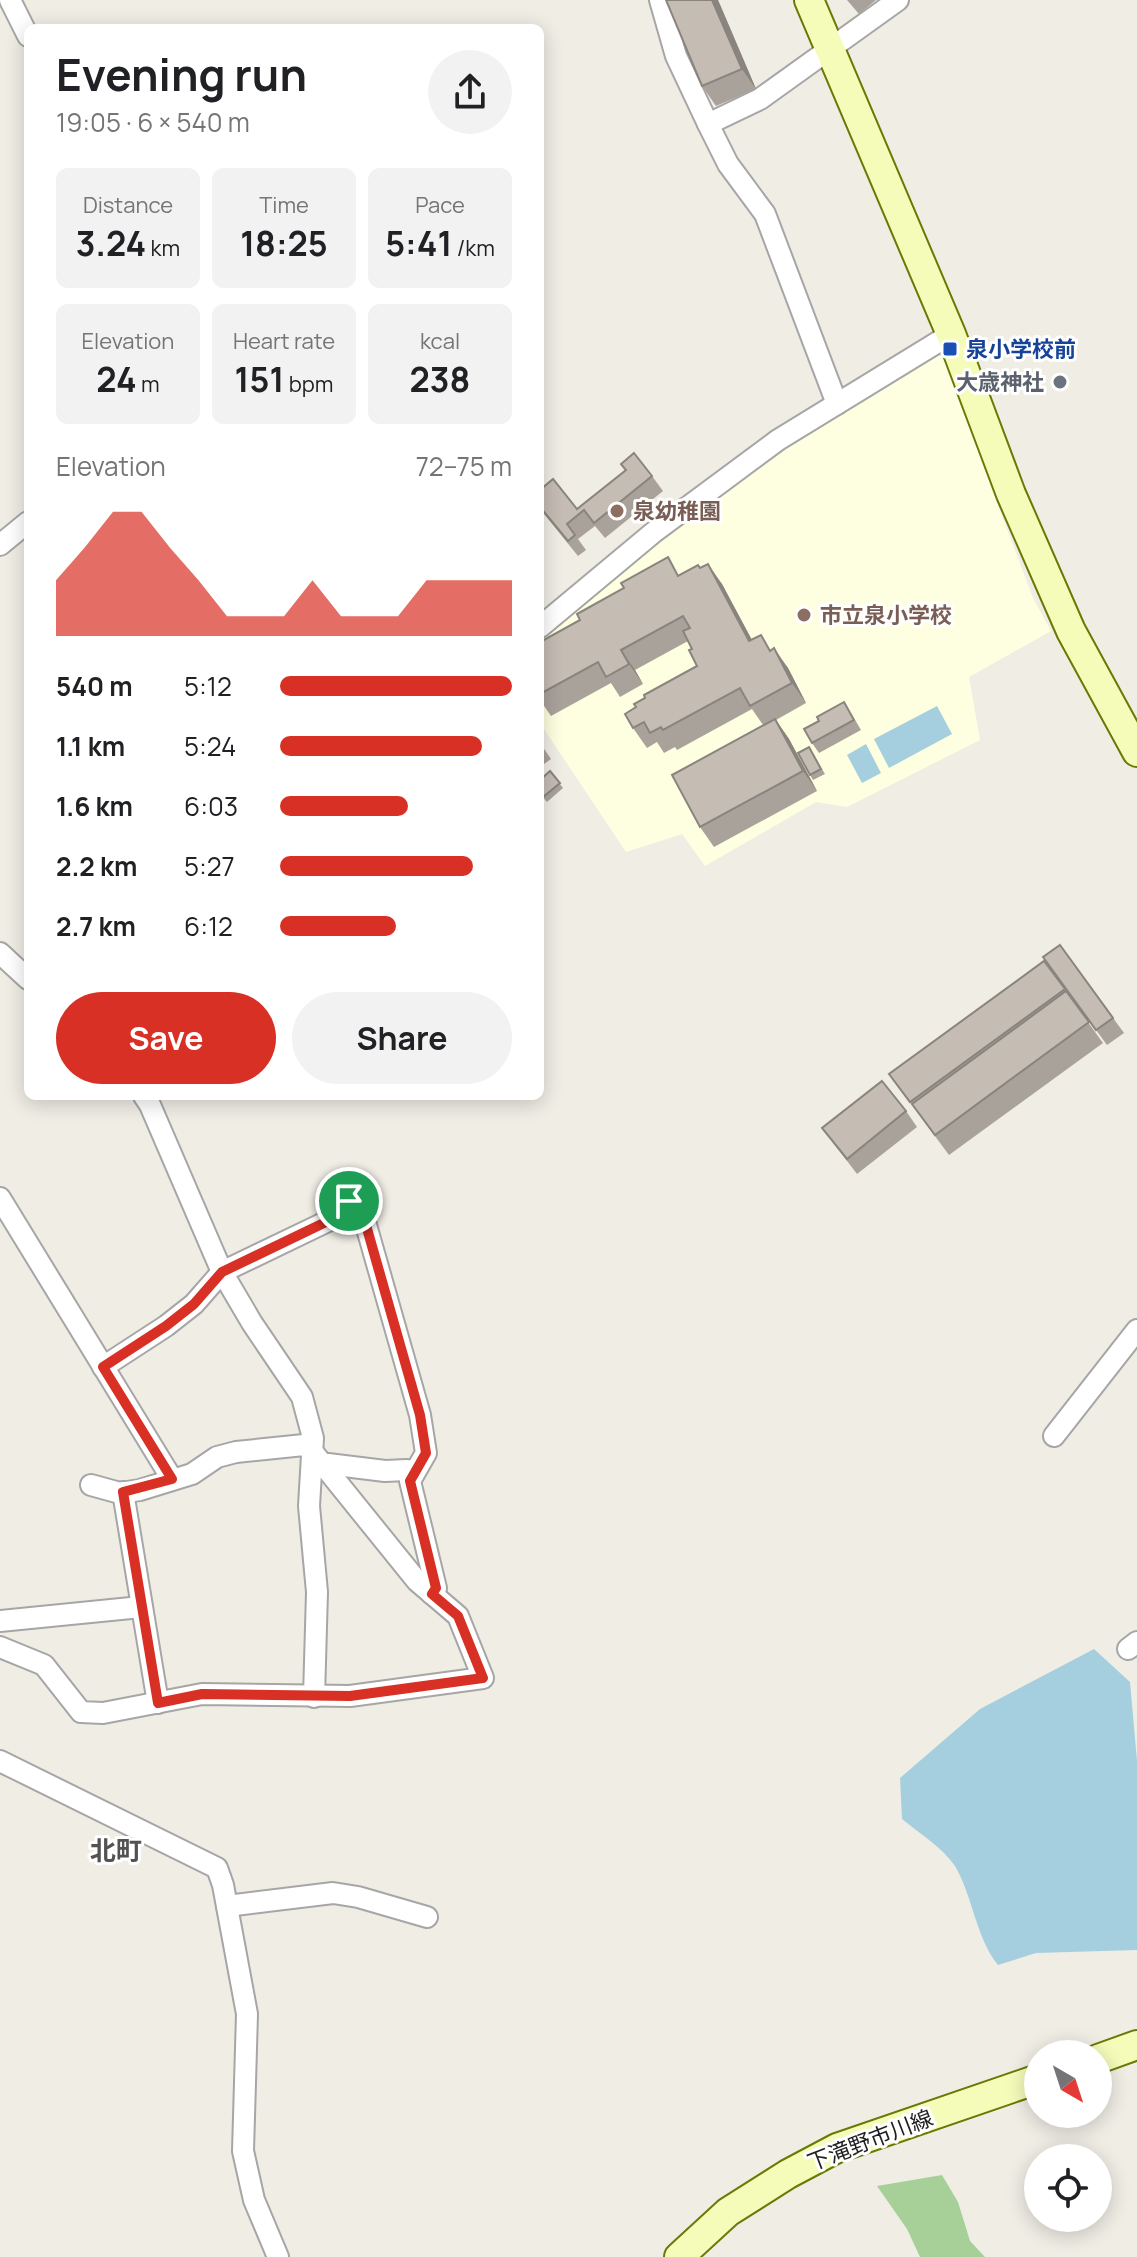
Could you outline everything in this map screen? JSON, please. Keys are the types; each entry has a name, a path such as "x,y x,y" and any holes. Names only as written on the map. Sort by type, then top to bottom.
{"street":[{"path":"10,0 24,28"},
{"path":"660,0 676,56 708,124 728,164 765,214 837,404"},
{"path":"809,0 951,334 1011,494 1071,631 1137,752"},
{"path":"708,124 760,99 898,0"},
{"path":"544,624 654,532 778,440 951,334"},
{"path":"0,545 24,525"},
{"path":"0,953 24,975"},
{"path":"147,1100 222,1272 302,1397 318,1459 309,1506 317,1592 314,1697"},
{"path":"0,1198 172,1479"},
{"path":"103,1367 194,1304 222,1272 328,1221 349,1201 364,1218 420,1415 426,1453 410,1481 436,1588 432,1594"},
{"path":"1054,1436 1137,1330"},
{"path":"0,1647 44,1665 81,1712 103,1713 202,1694 350,1696 483,1678 458,1616 417,1581 304,1445 236,1452 217,1457 192,1474 123,1492 91,1485"},
{"path":"318,1459 328,1464 414,1473"},
{"path":"123,1492 158,1703"},
{"path":"0,1621 141,1607"},
{"path":"0,1761 217,1868 247,2014 243,2151 254,2200 278,2257"},
{"path":"227,1906 333,1893 427,1917"},
{"path":"1112,2054 1137,2045"},
{"name":"下滝野市川線","path":"679,2257 728,2212 837,2148 1024,2084"}],"shaded area":[{"name":"市立泉小学校","path":"938,356 948,356 993,492 1033,598 1051,631 969,677 980,740 847,807 816,802 705,866 682,834 626,852 544,729 544,635 610,575 800,438"}],"green space":[{"path":"942,2175 958,2202 970,2241 985,2257 920,2257 907,2229 877,2186"}],"water":[{"path":"937,706 952,734 889,768 874,739"},
{"path":"866,744 881,773 862,783 847,755"},
{"path":"1094,1649 1130,1682 1137,1761 1137,1950 1036,1953 998,1965 985,1942 955,1866 902,1819 900,1778 980,1709"}],"building":[{"path":"666,0 712,0 742,69 702,86"},
{"path":"634,453 652,476 594,523 584,510 567,524 575,535 568,541 544,512 544,487 553,479 577,509 626,470 621,464"},
{"path":"668,557 678,576 698,565 700,568 708,564 749,641 761,635 770,651 774,648 792,683 750,706 740,688 663,730 661,727 650,733 644,722 633,728 625,714 636,707 634,704 645,698 644,695 697,666 683,631 690,628 683,616 621,650 629,664 606,677 598,662 544,692 544,640 580,620 577,614 624,588 621,583"},
{"path":"844,702 854,720 812,743 804,729 819,721 817,717"},
{"path":"775,719 803,771 700,827 672,775"},
{"path":"809,747 821,769 810,775 798,753"},
{"path":"550,771 560,783 544,796 544,776"},
{"path":"1060,945 1113,1018 1096,1030 1043,957"},
{"path":"1044,961 1065,989 910,1102 889,1074"},
{"path":"1066,991 1089,1022 935,1135 912,1104"},
{"path":"882,1081 906,1111 847,1159 822,1128"}],"place":[{"name":"泉小学校前","path":"950,349"},
{"name":"大歳神社","path":"1060,382"},
{"name":"泉幼稚園","path":"617,511"},
{"name":"市立泉小学校","path":"804,615"}],"district":[{"name":"北町","path":"116,1850"}],"route":[{"path":"349,1201 364,1218 420,1415 426,1453 410,1481 436,1588 432,1594 458,1616 483,1678 350,1696 202,1694 158,1703 123,1492 140,1490 172,1479 103,1367 194,1304 222,1272 328,1221 349,1201"}]}
